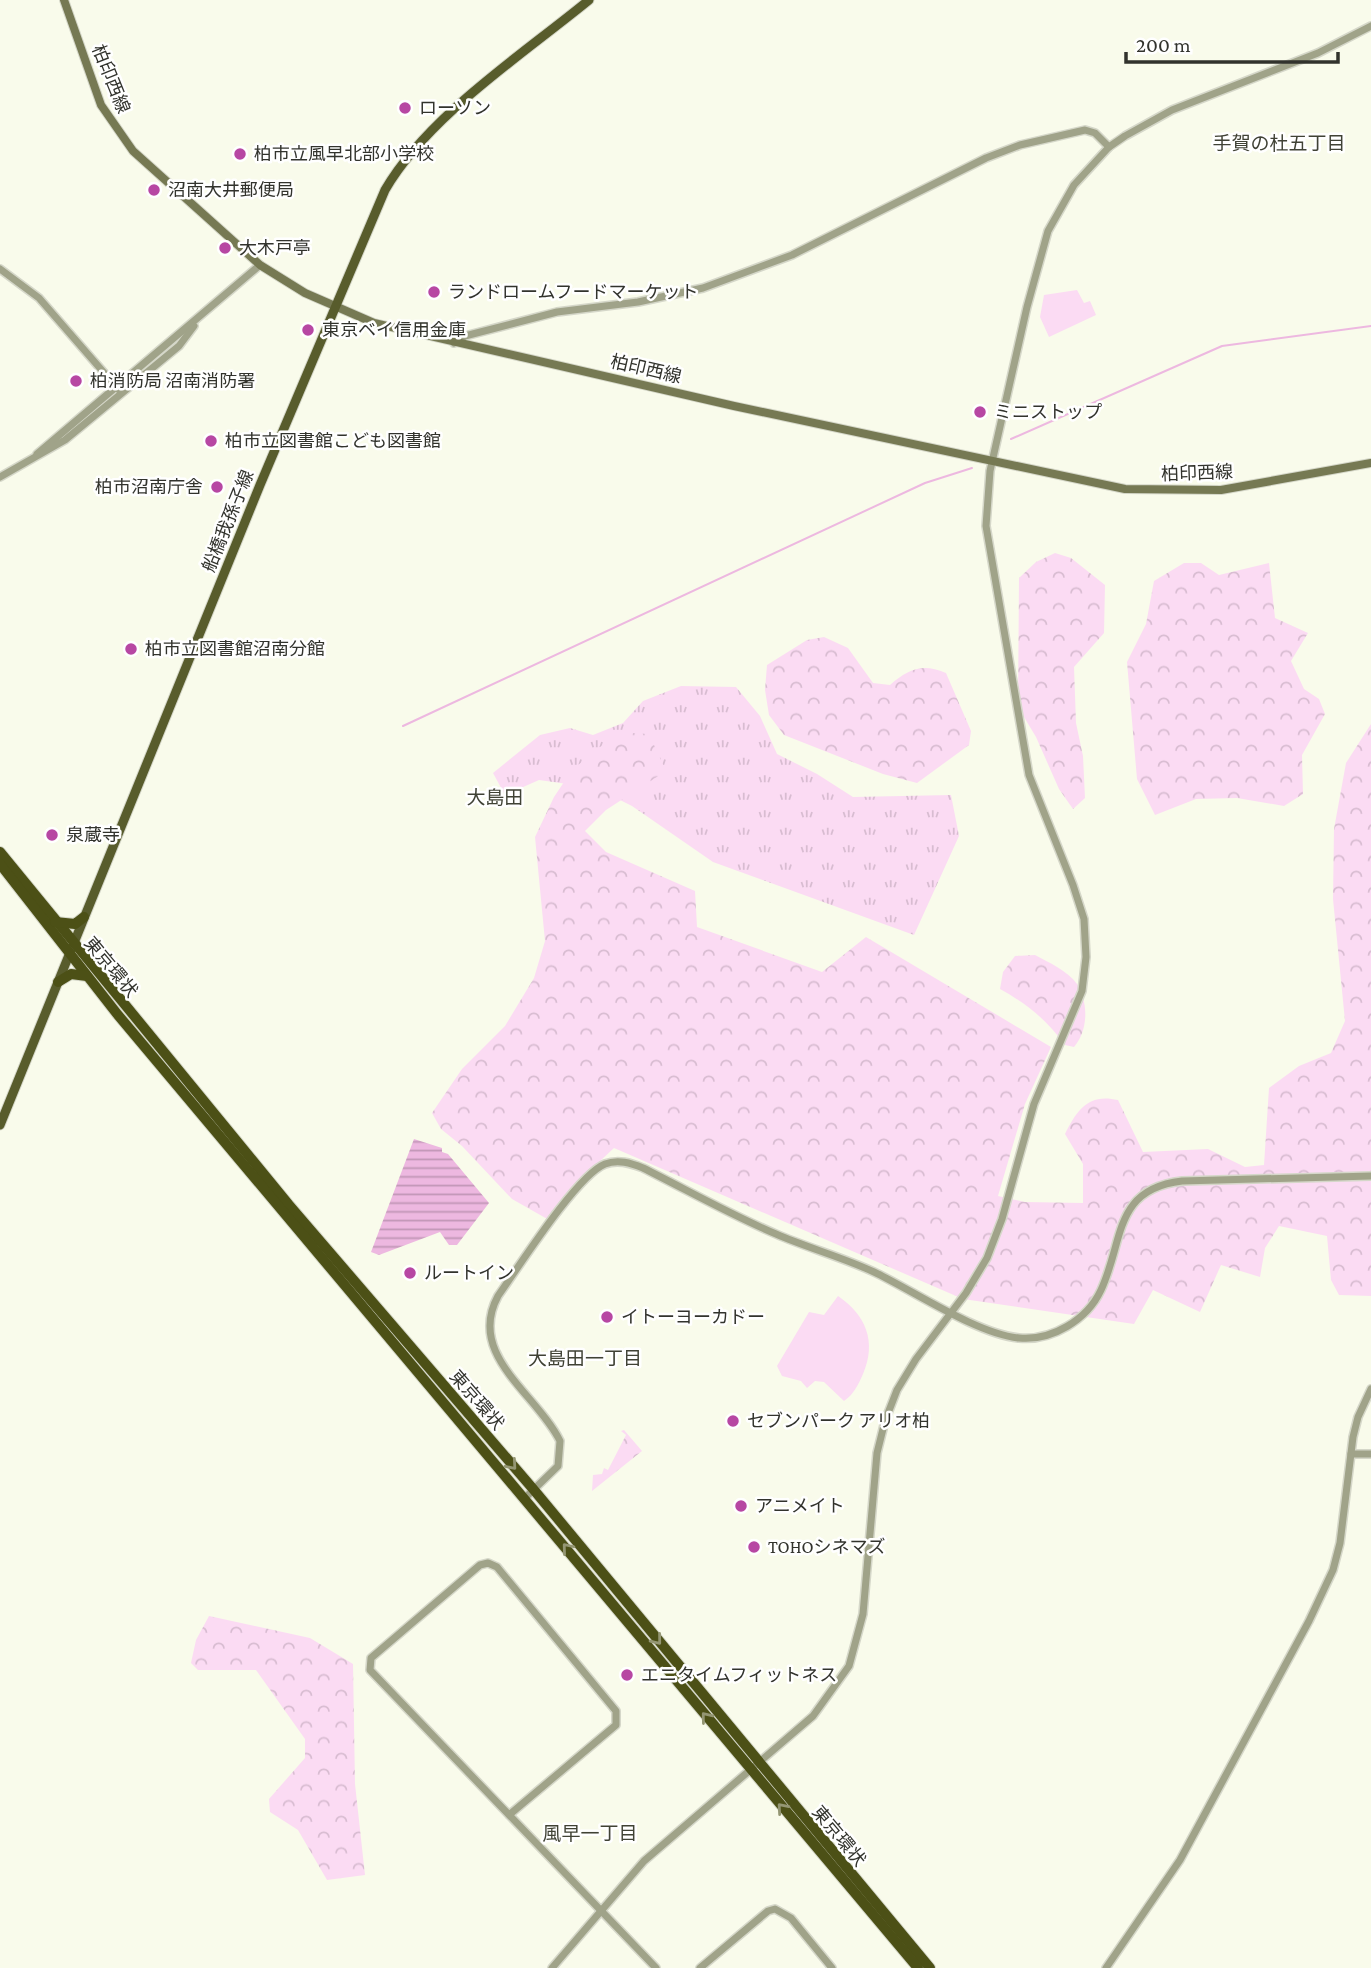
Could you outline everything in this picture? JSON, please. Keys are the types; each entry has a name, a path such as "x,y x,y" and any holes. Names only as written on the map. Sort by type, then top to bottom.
{"highway":[{"name":"東京環状","path":"0,852 54,922 87,976 525,1498 749,1770 918,1968"},
{"name":"東京環状","path":"0,864 534,1490 930,1968"},
{"path":"54,922 75,925 84,917"},
{"path":"58,982 71,974 87,976"}],"main road":[{"name":"柏印西線","path":"64,0 102,106 122,138 260,265 335,307 387,327 1105,486 1166,492 1245,487 1371,463"},
{"name":"船橋我孫子線","path":"0,1125 371,217 396,172 448,115 589,0"}],"street":[{"path":"552,1968 600,1909 679,1829 818,1710 849,1666 863,1614 881,1435 905,1376 978,1275 993,1243 1034,1104 1082,991 1086,957 1080,901 1036,799 1023,749 987,543 986,508 992,460 1027,307 1048,231 1074,186 1110,146 1162,114 1318,53 1371,26"},
{"path":"454,343 465,336 557,312 666,297 735,277 792,255 965,167 1020,145 1085,130 1096,133 1110,146"},
{"path":"0,477 37,454 119,390 260,265"},
{"path":"0,269 39,298 119,390"},
{"path":"525,1498 558,1466 560,1441 501,1364 489,1338 489,1319 498,1296 538,1240 573,1194 602,1165 623,1162 643,1168 773,1233 874,1272 1001,1335 1019,1338 1052,1333 1073,1323 1089,1308 1101,1290 1127,1211 1153,1186 1182,1181 1371,1176"},
{"path":"1106,1968 1174,1871 1309,1621 1338,1555 1357,1417 1371,1389"},
{"path":"1351,1454 1371,1454"},
{"path":"509,1815 615,1725 618,1716 497,1567 488,1563 480,1565 371,1658 368,1663 370,1671 656,1968"},
{"path":"700,1968 768,1911 775,1909 791,1918 832,1968"}],"green space":[{"path":"1077,290 1084,303 1090,301 1096,315 1049,337 1040,317 1044,295"},
{"path":"1055,553 1071,558 1105,585 1104,633 1074,667 1076,723 1083,756 1085,798 1073,809 1059,789 1036,737 1018,707 1019,578 1036,562"},
{"path":"1184,563 1201,563 1219,575 1269,563 1275,618 1308,633 1291,661 1304,689 1319,699 1325,714 1302,755 1303,794 1284,806 1237,798 1196,799 1155,815 1137,779 1127,662 1146,624 1154,581"},
{"path":"824,637 848,648 873,683 890,685 903,675 923,668 946,673 971,731 969,745 917,783 883,774 784,735 769,715 765,690 767,665 807,640"},
{"path":"681,686 736,687 760,716 777,754 817,774 853,797 951,795 959,836 914,935 713,862 632,806 596,788 539,780 505,795 493,773 540,735 570,728 593,735 623,723 643,701"},
{"path":"1371,724 1371,1296 1339,1295 1331,1280 1327,1236 1279,1226 1265,1248 1260,1277 1221,1265 1200,1312 1153,1290 1134,1324 963,1299 614,1148 583,1177 549,1220 512,1199 462,1146 441,1129 432,1113 462,1069 505,1026 534,978 545,941 535,837 554,797 572,770 605,743 631,733 649,734 666,771 606,810 585,831 606,852 695,891 697,927 822,972 866,937 1051,1047 1025,1104 998,1196 1025,1202 1083,1203 1083,1164 1065,1134 1079,1111 1091,1101 1099,1099 1118,1100 1143,1152 1208,1149 1245,1167 1264,1165 1269,1088 1299,1066 1331,1053 1345,1021 1333,899 1334,829 1346,763"},
{"path":"1035,955 1068,975 1081,992 1085,1008 1084,1025 1074,1047 1065,1045 1036,1013 1000,989 1003,972 1015,956"},
{"path":"838,1296 856,1312 869,1340 863,1374 853,1392 844,1401 824,1382 815,1381 807,1388 801,1381 782,1376 777,1366 809,1312 824,1315"},
{"path":"624,1430 642,1451 592,1491 593,1475 602,1474 604,1468 608,1470 626,1435 621,1431"},
{"path":"209,1616 310,1638 353,1664 355,1784 365,1875 327,1880 298,1830 270,1812 269,1799 305,1758 305,1739 256,1670 198,1670 191,1663 196,1640"}],"shaded area":[{"path":"414,1139 442,1148 442,1152 448,1154 489,1203 457,1245 449,1245 440,1232 379,1255 371,1252"}],"waterway":[{"path":"1011,439 1222,346 1371,326"},
{"path":"403,726 925,483 972,468"}],"place":[{"name":"ローソン","path":"405,108"},
{"name":"柏市立風早北部小学校","path":"240,154"},
{"name":"沼南大井郵便局","path":"154,190"},
{"name":"大木戸亭","path":"225,248"},
{"name":"ランドロームフードマーケット","path":"434,292"},
{"name":"東京ベイ信用金庫","path":"308,330"},
{"name":"柏消防局 沼南消防署","path":"76,381"},
{"name":"ミニストップ","path":"980,412"},
{"name":"柏市立図書館こども図書館","path":"211,441"},
{"name":"柏市沼南庁舎","path":"217,487"},
{"name":"柏市立図書館沼南分館","path":"131,649"},
{"name":"泉蔵寺","path":"52,835"},
{"name":"ルートイン","path":"410,1273"},
{"name":"イトーヨーカドー","path":"607,1317"},
{"name":"セブンパーク アリオ柏","path":"733,1421"},
{"name":"アニメイト","path":"741,1506"},
{"name":"TOHOシネマズ","path":"754,1547"},
{"name":"エニタイムフィットネス","path":"627,1675"}],"district":[{"name":"手賀の杜五丁目","path":"1279,143"},
{"name":"大島田","path":"495,797"},
{"name":"大島田一丁目","path":"585,1358"},
{"name":"風早一丁目","path":"590,1833"}]}
